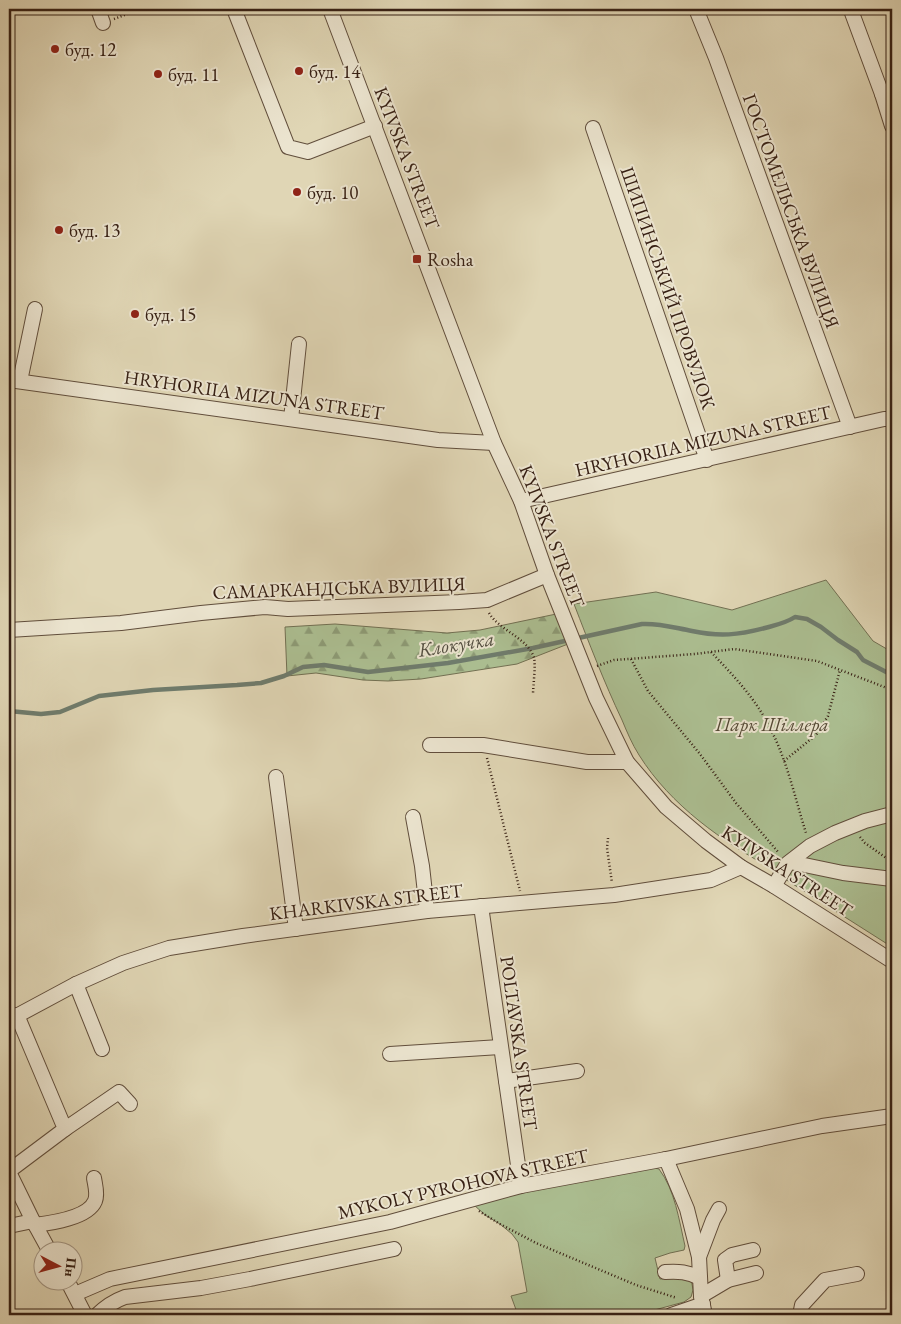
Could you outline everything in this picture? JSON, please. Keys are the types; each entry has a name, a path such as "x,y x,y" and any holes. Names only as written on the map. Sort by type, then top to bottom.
{"street":[{"path":"98,9 103,22"},
{"path":"234,9 288,146 308,152 374,126"},
{"name":"KYIVSKA STREET","path":"330,9 494,443 521,501 547,575 596,698 627,762 666,808 741,868 774,886 892,961"},
{"name":"ГОСТОМЕЛЬСЬКА ВУЛИЦЯ","path":"696,9 716,58 850,428"},
{"path":"852,13 887,92 892,126"},
{"name":"ШИПИНСЬКИЙ ПРОВУЛОК","path":"593,128 707,460"},
{"path":"15,380 34,309"},
{"path":"291,419 299,344"},
{"name":"HRYHORIIA MIZUNA STREET","path":"15,380 438,440 494,443"},
{"name":"HRYHORIIA MIZUNA STREET","path":"521,501 884,419 892,419"},
{"name":"САМАРКАНДСЬКА ВУЛИЦЯ","path":"9,630 120,624 265,607 288,609 487,600 547,575"},
{"path":"430,745 483,745 587,762 627,762"},
{"path":"276,777 296,929"},
{"path":"774,886 789,863 810,846 865,821 892,814"},
{"path":"413,817 422,866 427,911"},
{"path":"789,863 843,873 892,879"},
{"name":"KHARKIVSKA STREET","path":"13,1018 76,984 123,963 169,948 427,911 614,895 711,880 741,868"},
{"name":"POLTAVSKA STREET","path":"481,906 521,1186"},
{"path":"76,984 102,1049"},
{"path":"13,1018 65,1129"},
{"path":"390,1054 500,1047"},
{"path":"506,1082 577,1071"},
{"path":"44,1242 9,1172 65,1129 119,1092 130,1104"},
{"name":"MYKOLY PYROHOVA STREET","path":"75,1294 110,1279 390,1222 521,1186 666,1159 822,1126 892,1116"},
{"path":"666,1159 687,1209 699,1257 703,1305"},
{"path":"9,1226 52,1222 80,1215 95,1202 97,1194 94,1178"},
{"path":"699,1257 713,1220 720,1210"},
{"path":"97,1315 116,1300 126,1297 201,1288 394,1249"},
{"path":"728,1280 725,1260 732,1254 753,1250"},
{"path":"665,1272 684,1272 700,1278"},
{"path":"671,1315 703,1305 728,1280 756,1274"},
{"path":"800,1315 802,1305 825,1280 857,1274"},
{"path":"75,1294 85,1315"}],"path":[{"path":"103,22 140,9"},
{"path":"487,600 489,612 494,621 528,646 535,659 533,694"},
{"path":"593,667 614,660 686,655 734,649 776,654 817,662 892,690"},
{"path":"711,652 755,703 770,728 784,761 810,846"},
{"path":"630,658 648,691 700,754 736,803 789,863"},
{"path":"784,761 816,736 828,716 840,670"},
{"path":"483,745 523,903"},
{"path":"851,827 865,843 892,862"},
{"path":"608,838 607,848 614,895"},
{"path":"467,1200 485,1215 536,1243 636,1285 679,1299"}],"green space":[{"name":"Парк Шіллера","path":"826,580 873,641 892,652 892,809 786,856 774,870 735,847 699,821 666,790 652,773 630,738 574,604 656,592 732,610"},
{"path":"561,613 568,644 517,664 421,679 388,681 363,680 316,673 287,676 285,627 335,624 447,633 480,630"},
{"path":"892,817 892,947 785,879 792,867 813,848"},
{"path":"646,1166 659,1169 669,1186 676,1206 685,1246 684,1250 655,1258 660,1279 691,1278 693,1290 691,1297 684,1302 636,1315 518,1315 511,1296 527,1292 518,1242 512,1234 473,1204 529,1188"}],"waterway":[{"name":"Клокучка","path":"9,711 41,714 60,712 99,696 153,690 261,683 284,676 303,667 324,665 368,672 448,663 533,648 642,624 661,625 702,633 729,634 765,628 795,617 807,619 821,627 857,652 863,660 892,675"}],"place":[{"name":"буд. 12","path":"55,49"},
{"name":"буд. 14","path":"299,71"},
{"name":"буд. 11","path":"158,74"},
{"name":"буд. 10","path":"297,192"},
{"name":"буд. 13","path":"59,230"},
{"name":"Rosha","path":"417,259"},
{"name":"буд. 15","path":"135,314"}]}
